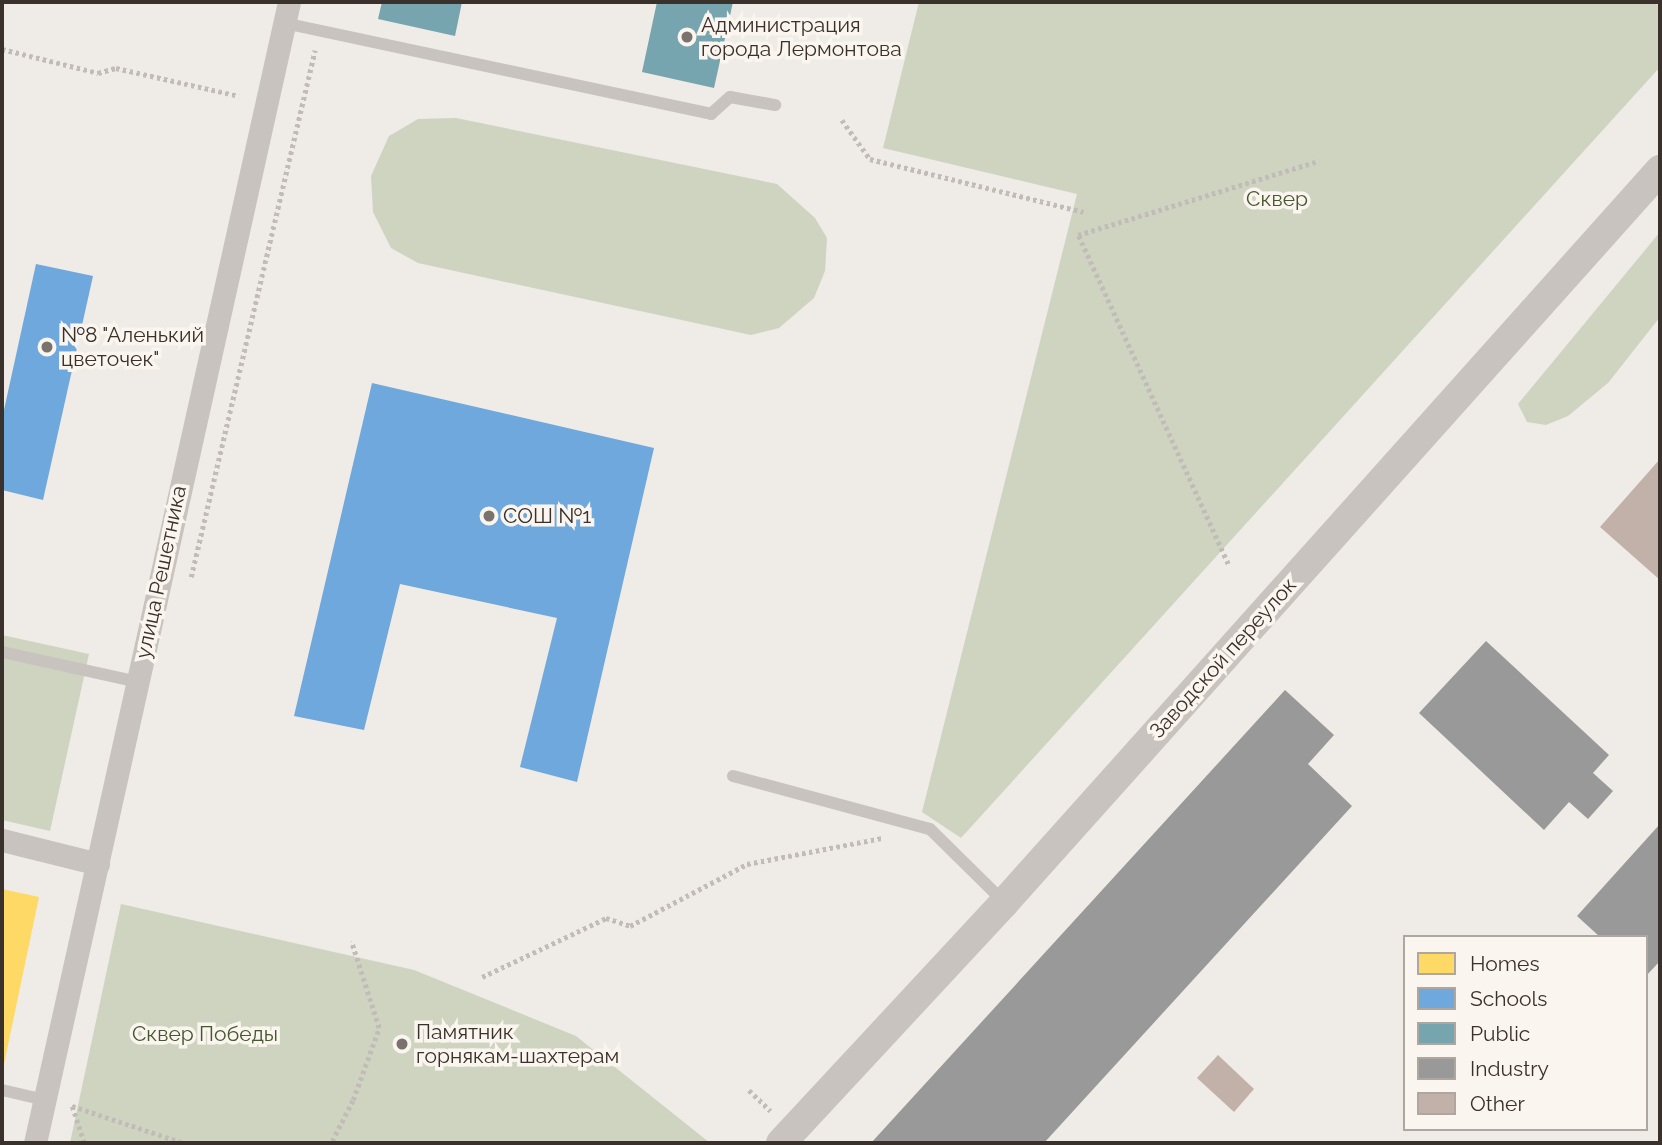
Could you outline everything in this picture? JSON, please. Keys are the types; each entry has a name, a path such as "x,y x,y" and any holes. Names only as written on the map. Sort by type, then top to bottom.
{"street":[{"name":"улица Решетника","path":"35,1143 287,12"},
{"name":"Заводской переулок","path":"781,1143 1004,903 1660,170"},
{"path":"2,840 98,864"}],"lane":[{"path":"287,12 320,31 711,114 730,97 775,105"},
{"path":"2,652 138,682"},
{"path":"733,776 930,829 1004,903"},
{"path":"2,1090 45,1100"}],"path":[{"path":"188,588 320,31"},
{"path":"2,49 98,73 116,68 239,96"},
{"path":"842,120 870,159 1084,212"},
{"path":"1228,564 1078,235 1320,161"},
{"path":"482,977 606,918 630,926 747,864 930,829"},
{"path":"331,1142 353,1100 379,1028 351,941"},
{"path":"84,1143 72,1106 184,1143"}],"green space":[{"name":"Сквер","path":"919,2 1645,2 1660,5 1660,67 961,838 922,812 1077,194 883,148"},
{"path":"456,118 777,184 815,218 827,238 825,271 814,298 779,328 751,335 418,263 391,248 373,212 371,176 389,136 418,119"},
{"path":"1660,232 1660,317 1608,383 1568,416 1546,425 1527,422 1518,404"},
{"path":"2,635 89,654 50,831 2,820"},
{"name":"Сквер Победы","path":"121,904 414,970 576,1036 710,1143 70,1143"}],"building: Homes":[{"path":"2,889 39,897 4,1064 2,1063"}],"building: Schools":[{"name":"№8 \"Аленький цветочек\"","path":"36,264 93,276 43,500 2,490 2,419"},
{"name":"СОШ №1","path":"372,383 654,448 577,782 520,767 557,618 400,584 364,730 294,716"}],"building: Public":[{"path":"382,2 462,2 455,36 378,19"},
{"name":"Администрация города Лермонтова","path":"657,2 733,2 714,88 642,72"}],"building: Industry":[{"path":"1486,641 1609,755 1593,773 1613,791 1588,819 1569,802 1544,830 1419,713"},
{"path":"1285,690 1334,735 1308,764 1352,806 1044,1143 871,1143"},
{"path":"1660,824 1660,961 1648,974 1648,935 1598,935 1577,916"}],"building: Other":[{"path":"1660,459 1660,580 1600,527"},
{"path":"1218,1055 1254,1089 1234,1112 1197,1078"}],"place":[{"name":"Администрация города Лермонтова","path":"687,37"},
{"name":"№8 \"Аленький цветочек\"","path":"47,347"},
{"name":"СОШ №1","path":"489,516"},
{"name":"Памятник горнякам-шахтерам","path":"402,1044"}]}
